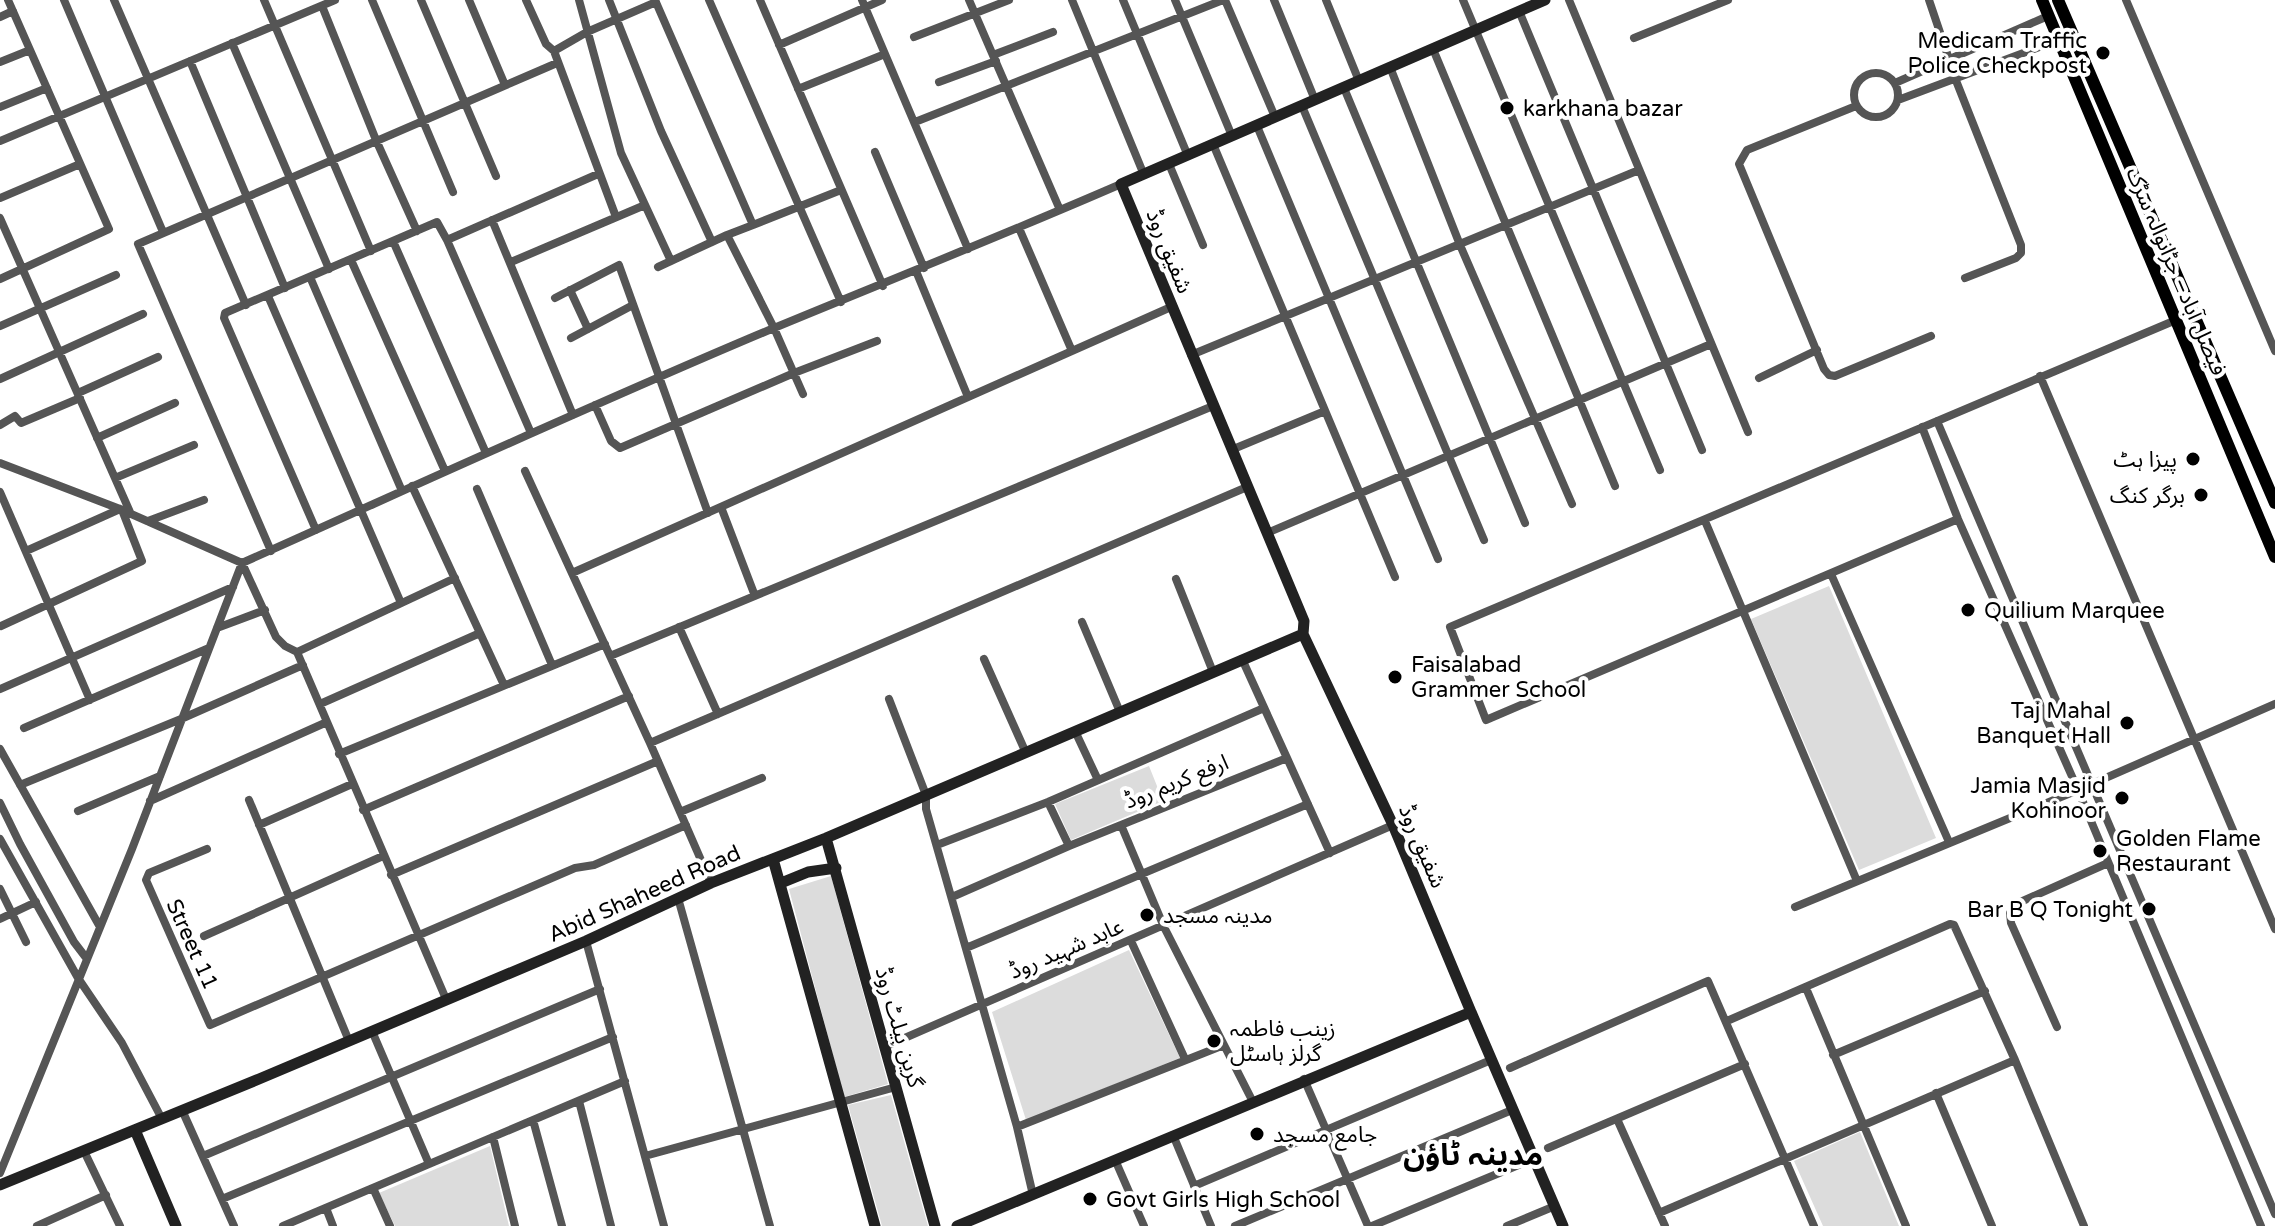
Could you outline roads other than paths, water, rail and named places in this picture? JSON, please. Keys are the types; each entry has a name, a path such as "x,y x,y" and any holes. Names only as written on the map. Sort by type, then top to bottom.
{"main road":[{"name":"فیصل آباد– جڑانوالہ سڑک","path":"2042,0 2275,557"},
{"name":"فیصل آباد– جڑانوالہ سڑک","path":"2058,0 2275,503"},
{"path":"2241,474 2275,537"}],"street":[{"path":"0,17 20,0"},
{"path":"64,0 163,232"},
{"path":"114,0 246,305"},
{"path":"264,0 371,251"},
{"path":"372,0 453,192"},
{"path":"421,0 496,176"},
{"path":"469,0 505,85"},
{"path":"526,0 546,44 554,51 616,217"},
{"path":"579,0 621,153 671,261"},
{"path":"609,0 661,131 712,242"},
{"path":"709,0 841,302"},
{"path":"760,0 883,286"},
{"path":"779,45 864,4 882,0"},
{"path":"969,0 1060,210"},
{"path":"914,37 1009,0"},
{"path":"1072,0 1144,175"},
{"path":"1123,0 1188,156"},
{"path":"1175,0 1232,136"},
{"path":"915,122 1224,0 1275,117"},
{"path":"1274,0 1315,100"},
{"path":"1326,0 1359,81"},
{"path":"1463,0 1660,470"},
{"path":"0,1173 242,563 595,405 1144,175 1545,0"},
{"path":"1569,0 1748,432"},
{"path":"1634,38 1728,0"},
{"path":"1929,0 1949,59"},
{"path":"2126,0 2275,351"},
{"path":"554,51 587,32 656,1 753,225"},
{"path":"0,141 329,2 376,140 417,231"},
{"path":"864,4 968,249"},
{"path":"0,279 109,229 11,5"},
{"path":"1519,11 1702,450"},
{"path":"1895,83 2048,16"},
{"path":"939,82 1053,32"},
{"path":"1898,100 2058,40"},
{"path":"232,43 329,269"},
{"path":"1433,49 1615,486"},
{"path":"0,62 30,50"},
{"path":"798,89 885,54"},
{"path":"190,61 285,288"},
{"path":"271,551 138,244 289,176 557,63"},
{"path":"1390,67 1460,245 1572,504"},
{"path":"1875,73 1895,83 1898,100 1893,110 1884,116 1874,117 1863,114 1856,106 1854,95 1857,84 1865,76 1875,73"},
{"path":"1955,78 2021,245 2021,253 2016,258 1965,278"},
{"path":"0,107 47,88"},
{"path":"1344,88 1525,523"},
{"path":"1302,106 1484,540"},
{"path":"1856,106 1747,150 1739,164 1829,375 1835,376 1931,336"},
{"path":"1257,126 1438,559"},
{"path":"1213,144 1395,577"},
{"path":"875,152 968,397"},
{"path":"0,198 80,164"},
{"path":"1169,164 1203,245"},
{"path":"1191,355 1639,170"},
{"path":"447,240 598,174"},
{"name":"شفیق روڈ","path":"1121,184 1304,621 1303,634 1393,825 1471,1012"},
{"path":"658,267 727,235 841,190"},
{"path":"511,262 645,205"},
{"path":"492,220 573,415"},
{"path":"316,530 224,318 225,313 437,222 531,433"},
{"path":"1,223 115,478 142,561 1,626"},
{"path":"1019,228 1072,351"},
{"path":"727,235 803,394"},
{"path":"393,241 486,453"},
{"path":"351,260 445,471"},
{"path":"555,298 619,265 708,513"},
{"path":"0,326 116,275"},
{"path":"310,277 402,491"},
{"path":"570,290 588,329"},
{"path":"268,296 401,603"},
{"path":"571,338 633,305"},
{"path":"572,573 1171,307"},
{"path":"0,379 143,314"},
{"path":"1958,519 1486,720 1450,627 2176,320"},
{"path":"595,405 611,441 620,448 877,341"},
{"path":"1267,533 1711,344"},
{"path":"1759,378 1817,350"},
{"path":"0,425 15,416 21,423 158,357"},
{"path":"2040,376 2275,929"},
{"path":"97,438 175,403"},
{"path":"610,656 1213,406"},
{"path":"1231,450 1325,411"},
{"path":"1937,421 2275,1214"},
{"path":"1922,427 1958,519 2078,790 2261,1226"},
{"path":"115,478 194,445"},
{"path":"0,463 124,511 242,563 276,637 297,652 446,999"},
{"path":"525,471 711,883"},
{"path":"412,486 504,685"},
{"path":"650,743 1247,487"},
{"path":"477,489 552,665"},
{"path":"0,492 90,700"},
{"path":"148,521 204,500"},
{"path":"721,507 755,596"},
{"path":"26,551 124,511"},
{"path":"1705,521 1857,881"},
{"path":"1831,574 1949,842"},
{"path":"297,652 455,578"},
{"path":"1176,579 1213,672"},
{"path":"0,689 233,587"},
{"path":"217,628 265,610"},
{"path":"1082,622 1120,712"},
{"path":"679,627 718,714"},
{"path":"320,704 480,633"},
{"name":"Abid Shaheed Road","path":"0,1185 586,941 711,883 826,838 1303,634"},
{"path":"339,754 605,644"},
{"path":"24,728 209,648"},
{"path":"984,659 1026,753"},
{"path":"1242,659 1330,853"},
{"path":"20,785 303,665"},
{"path":"363,810 629,696"},
{"path":"889,699 926,795 926,809 983,1003 1033,1195"},
{"path":"1795,907 2078,790 2275,704"},
{"path":"937,845 1048,802 1264,708"},
{"path":"150,801 327,722"},
{"path":"1075,731 1098,780"},
{"path":"0,749 100,927"},
{"name":"ارفع کریم روڈ","path":"1253,1102 1164,927 1121,825 1287,758"},
{"path":"391,875 658,761"},
{"path":"78,811 160,776"},
{"path":"680,812 762,778"},
{"path":"259,825 352,784"},
{"path":"249,800 349,1041"},
{"path":"1048,802 1069,846"},
{"path":"0,803 74,942 87,959"},
{"path":"966,948 1308,804"},
{"path":"322,976 575,868 594,865 686,825"},
{"path":"952,897 1121,825"},
{"name":"عابد شہید روڈ","path":"884,1047 1393,825"},
{"name":"گرین بیلٹ روڈ","path":"826,838 935,1226"},
{"path":"0,839 78,978 122,1043 162,1119"},
{"name":"Street 11","path":"207,849 146,876 210,1025 322,976"},
{"path":"204,936 383,856"},
{"path":"773,859 875,1226"},
{"path":"2057,1027 2011,923 2010,913 2016,904 2108,863"},
{"path":"781,883 808,872 836,868"},
{"path":"0,889 26,942"},
{"path":"678,898 770,1226"},
{"path":"0,919 36,902"},
{"path":"1727,1021 1950,924 1958,929 2084,1226"},
{"path":"586,941 664,1226"},
{"path":"1131,941 1185,1059"},
{"path":"1510,1068 1708,981 1814,1226"},
{"path":"1806,988 1906,1226"},
{"path":"203,1156 600,989"},
{"path":"1833,1055 1985,991"},
{"path":"957,1226 1471,1012 1563,1226"},
{"path":"372,1031 429,1164"},
{"path":"222,1199 613,1037"},
{"path":"1017,1127 1224,1045"},
{"path":"1194,1186 1491,1060"},
{"path":"1659,1213 2015,1060"},
{"path":"1548,1148 1745,1064"},
{"path":"1304,1079 1370,1226 1533,1159"},
{"path":"283,1226 625,1081"},
{"path":"645,1156 896,1087"},
{"path":"1936,1093 1992,1226"},
{"path":"579,1101 611,1226"},
{"path":"182,1110 234,1226"},
{"path":"1235,1226 1512,1110"},
{"path":"1617,1119 1665,1226"},
{"path":"533,1120 562,1226"},
{"path":"2220,1128 2236,1123"},
{"path":"135,1130 176,1226"},
{"path":"1173,1135 1211,1226"},
{"path":"493,1137 515,1226"},
{"path":"84,1151 120,1226"},
{"path":"1116,1162 1144,1226"},
{"path":"373,1188 390,1226"},
{"path":"37,1226 106,1195"},
{"path":"1507,1226 1555,1206"},
{"path":"326,1208 333,1226"}],"place":[{"name":"Medicam Traffic Police Checkpost","path":"2103,53"},
{"name":"karkhana bazar","path":"1507,108"},
{"name":"پیزا ہٹ","path":"2193,459"},
{"name":"برگر کنگ","path":"2201,495"},
{"name":"Quilium Marquee","path":"1968,610"},
{"name":"Faisalabad Grammer School","path":"1395,677"},
{"name":"Taj Mahal Banquet Hall","path":"2127,723"},
{"name":"Jamia Masjid Kohinoor","path":"2122,798"},
{"name":"Golden Flame Restaurant","path":"2100,851"},
{"name":"Bar B Q Tonight","path":"2149,909"},
{"name":"مدینہ مسجد","path":"1147,915"},
{"name":"زینب فاطمہ گرلز ہاسٹل","path":"1214,1041"},
{"name":"جامع مسجد","path":"1257,1134"},
{"name":"Govt Girls High School","path":"1090,1199"}],"district":[{"name":"مدینہ ٹاؤن","path":"1473,1155"}]}
